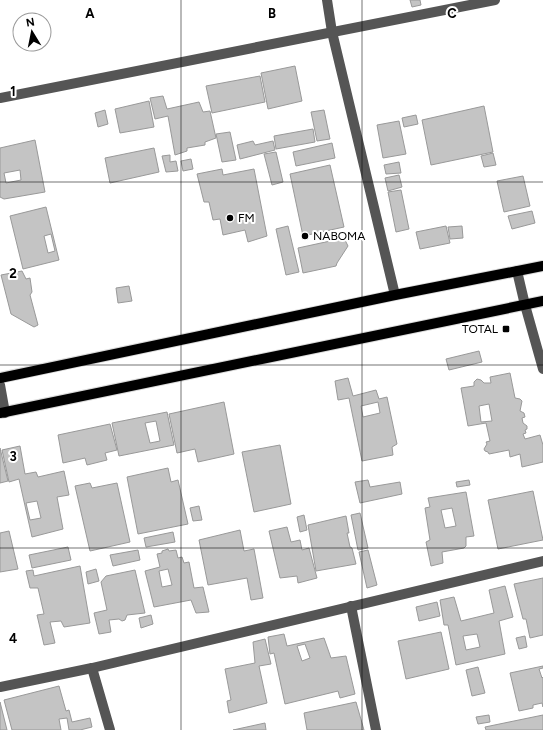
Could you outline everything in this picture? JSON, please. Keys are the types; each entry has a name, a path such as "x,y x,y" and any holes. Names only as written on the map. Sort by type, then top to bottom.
{"main road":[{"path":"0,378 395,295 543,266"},
{"path":"3,413 543,302"}],"street":[{"path":"326,0 332,32 395,295"},
{"path":"0,98 496,0"},
{"path":"517,271 543,369"},
{"path":"0,385 3,413"},
{"path":"0,687 92,668 543,561"},
{"path":"351,606 376,730"},
{"path":"92,668 110,730"}],"building":[{"path":"410,0 420,0 421,5 412,7"},
{"path":"295,66 302,101 268,109 261,73"},
{"path":"260,76 265,102 212,113 206,86"},
{"path":"163,96 167,109 199,102 203,112 210,111 216,138 205,142 205,145 187,148 187,151 175,155 168,116 155,119 150,98"},
{"path":"149,101 154,127 120,133 115,109"},
{"path":"484,106 493,152 431,165 422,120"},
{"path":"105,110 108,124 98,127 95,113"},
{"path":"324,110 330,139 317,141 311,112"},
{"path":"416,115 418,124 404,127 402,118"},
{"path":"399,121 406,154 383,158 377,125"},
{"path":"313,129 315,142 276,149 274,136"},
{"path":"230,132 236,160 222,162 216,134"},
{"path":"35,140 45,192 4,199 0,197 0,148","holes":["20,170 21,180 6,183 4,173"]},
{"path":"253,141 255,145 273,141 275,150 240,159 237,145"},
{"path":"332,143 335,158 296,166 293,152"},
{"path":"154,148 159,172 110,183 105,158"},
{"path":"276,152 283,182 272,185 264,154"},
{"path":"493,153 496,165 484,167 481,156"},
{"path":"170,155 170,162 176,161 178,171 166,172 162,156"},
{"path":"191,159 193,169 183,171 181,161"},
{"path":"399,162 401,173 386,174 384,165"},
{"path":"330,165 344,227 303,236 290,174"},
{"path":"222,169 223,175 254,169 267,236 248,242 245,230 223,235 220,219 213,220 209,202 204,202 197,174"},
{"path":"399,175 402,187 388,191 385,178"},
{"path":"523,176 530,206 504,212 497,181"},
{"path":"401,190 409,229 396,232 388,192"},
{"path":"46,207 59,260 23,269 10,216","holes":["51,234 55,251 48,253 44,236"]},
{"path":"532,211 535,223 512,229 508,216"},
{"path":"288,226 299,272 286,275 276,229"},
{"path":"446,226 450,243 420,249 416,232"},
{"path":"462,226 463,238 450,239 448,227"},
{"path":"344,238 348,246 336,266 303,273 298,248"},
{"path":"22,271 26,279 30,278 32,292 30,295 38,325 34,327 11,314 1,275"},
{"path":"129,286 132,301 118,303 116,288"},
{"path":"479,351 482,362 449,370 446,359"},
{"path":"510,373 515,398 522,401 520,411 524,413 525,417 522,418 523,423 527,426 527,429 525,430 526,433 523,434 525,439 540,435 543,445 543,462 522,467 520,454 510,457 509,450 489,454 484,449 487,444 486,442 490,441 486,423 468,426 461,388 474,386 474,382 477,379 484,383 491,383 490,377","holes":["489,404 492,421 481,422 479,406"]},
{"path":"348,378 353,396 376,390 379,399 387,397 397,444 392,447 393,455 362,461 349,398 338,400 335,381","holes":["378,402 380,413 363,417 361,406"]},
{"path":"224,402 234,454 198,462 195,449 177,453 169,414"},
{"path":"167,412 174,445 119,456 112,423","holes":["156,421 160,441 150,443 145,423"]},
{"path":"110,424 117,450 105,453 107,460 87,465 85,458 63,463 58,435"},
{"path":"280,445 291,504 254,512 242,452"},
{"path":"20,446 25,474 36,472 38,477 64,471 69,495 57,497 63,529 32,537 19,479 9,482 2,450","holes":["37,501 41,518 30,520 26,503"]},
{"path":"0,448 8,481 0,483"},
{"path":"168,468 171,482 178,480 188,524 138,534 127,477"},
{"path":"368,480 370,487 400,482 402,494 360,503 355,482"},
{"path":"469,480 470,485 457,487 456,482"},
{"path":"90,483 92,488 117,483 130,542 90,551 75,486"},
{"path":"533,491 543,540 498,549 488,500"},
{"path":"466,492 474,536 466,537 466,546 464,548 442,552 443,563 431,566 426,542 430,540 425,508 430,507 428,498","holes":["452,508 456,526 445,528 441,510"]},
{"path":"199,506 202,520 193,521 190,508"},
{"path":"360,513 368,548 358,550 351,515"},
{"path":"304,515 307,530 300,532 297,517"},
{"path":"346,516 349,533 347,533 356,564 316,571 308,525"},
{"path":"287,527 291,542 300,540 302,550 309,548 317,578 298,583 297,576 280,578 269,531"},
{"path":"240,530 244,551 254,549 263,598 251,600 247,578 208,585 199,540"},
{"path":"9,531 18,569 0,572 0,533"},
{"path":"173,532 175,542 146,547 144,538"},
{"path":"68,547 71,560 32,568 29,555"},
{"path":"168,549 169,551 176,550 178,558 182,557 184,563 189,562 194,588 203,587 209,612 196,613 191,600 154,607 145,571 160,567 157,554 162,553 162,551","holes":["168,569 172,585 162,587 159,571"]},
{"path":"138,550 140,560 113,566 110,555"},
{"path":"368,550 377,585 367,588 359,552"},
{"path":"80,566 90,623 64,627 61,621 50,622 55,643 44,645 37,615 44,614 38,588 30,588 26,571 33,570 34,576"},
{"path":"96,569 99,581 88,584 86,572"},
{"path":"135,570 145,613 127,615 125,620 122,621 119,619 109,620 111,632 99,634 94,613 107,610 101,582 106,576"},
{"path":"543,578 543,635 530,638 526,619 523,619 514,584"},
{"path":"505,586 513,617 499,621 505,654 456,665 448,625 444,625 440,600 454,597 461,621 494,613 489,590","holes":["477,634 480,647 466,650 463,636"]},
{"path":"437,602 440,616 419,621 416,607"},
{"path":"151,615 153,624 141,628 139,618"},
{"path":"441,632 449,669 406,679 398,641"},
{"path":"284,634 287,646 324,638 331,658 346,656 355,694 340,698 338,691 285,704 274,653 270,654 268,637","holes":["305,644 310,658 302,661 297,646"]},
{"path":"525,636 527,647 519,649 516,638"},
{"path":"265,639 271,664 259,666 267,703 229,713 227,701 231,700 225,669 255,663 253,642"},
{"path":"543,666 543,668 539,669 542,678 543,677 543,707 542,703 533,705 533,708 519,711 510,673"},
{"path":"478,667 485,693 472,696 466,670"},
{"path":"59,686 66,711 69,710 72,722 90,718 92,727 80,730 69,730 67,718 59,719 61,730 12,730 4,700"},
{"path":"0,702 7,730 0,730"},
{"path":"356,702 364,730 307,730 304,713"},
{"path":"489,715 490,722 478,724 476,717"},
{"path":"543,715 543,730 486,730 485,727"},
{"path":"265,723 266,730 233,730"}],"place":[{"name":"FM","path":"230,218"},
{"name":"NABOMA","path":"305,236"},
{"name":"TOTAL","path":"506,329"}]}
